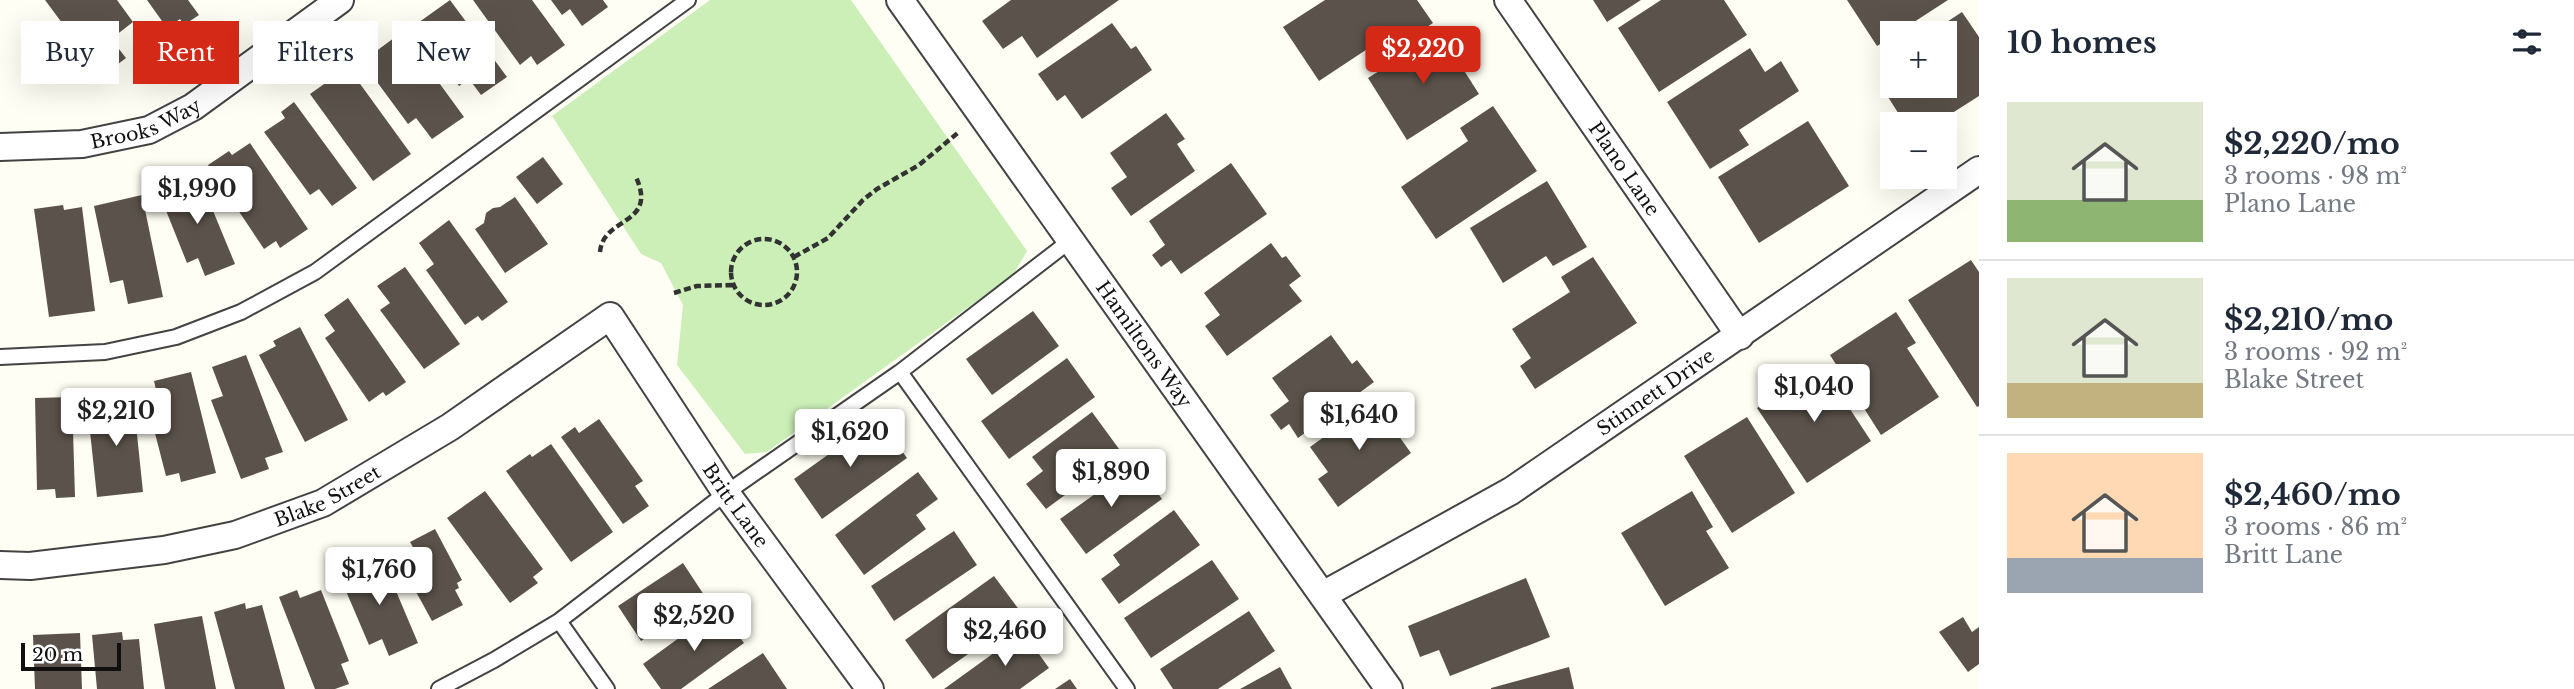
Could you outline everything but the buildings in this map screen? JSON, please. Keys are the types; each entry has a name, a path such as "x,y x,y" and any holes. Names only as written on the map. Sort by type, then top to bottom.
{"street":[{"name":"Brooks Way","path":"0,147 82,144 149,130 193,107 340,0"},
{"name":"Hamiltons Way","path":"900,0 1389,689"},
{"name":"Plano Lane","path":"1508,0 1740,336"},
{"name":"Stinnett Drive","path":"1323,595 1511,491 1979,170"},
{"name":"Britt Lane","path":"610,316 726,493 870,689"},
{"name":"Blake Street","path":"0,565 30,566 164,550 235,535 323,503 450,428 610,316"}],"lane":[{"path":"0,357 105,352 176,337 241,313 315,272 688,0"},
{"path":"439,689 559,621 726,493 900,372 1071,240"},
{"path":"900,372 1127,689"},
{"path":"559,621 607,689"}],"path":[{"path":"794,257 828,238 870,195 919,165 982,114"},
{"path":"600,252 605,238 636,214 641,205 642,189 636,177"},
{"path":"768,238 780,242 794,257 798,269 797,279 786,297 777,302 757,304 747,300 733,285 732,262 746,243 768,238"},
{"path":"674,293 697,286 733,285"}],"green space":[{"path":"710,0 851,0 1027,251 1013,275 767,452 745,454 677,365 683,305 661,263 641,254 552,116"}]}
